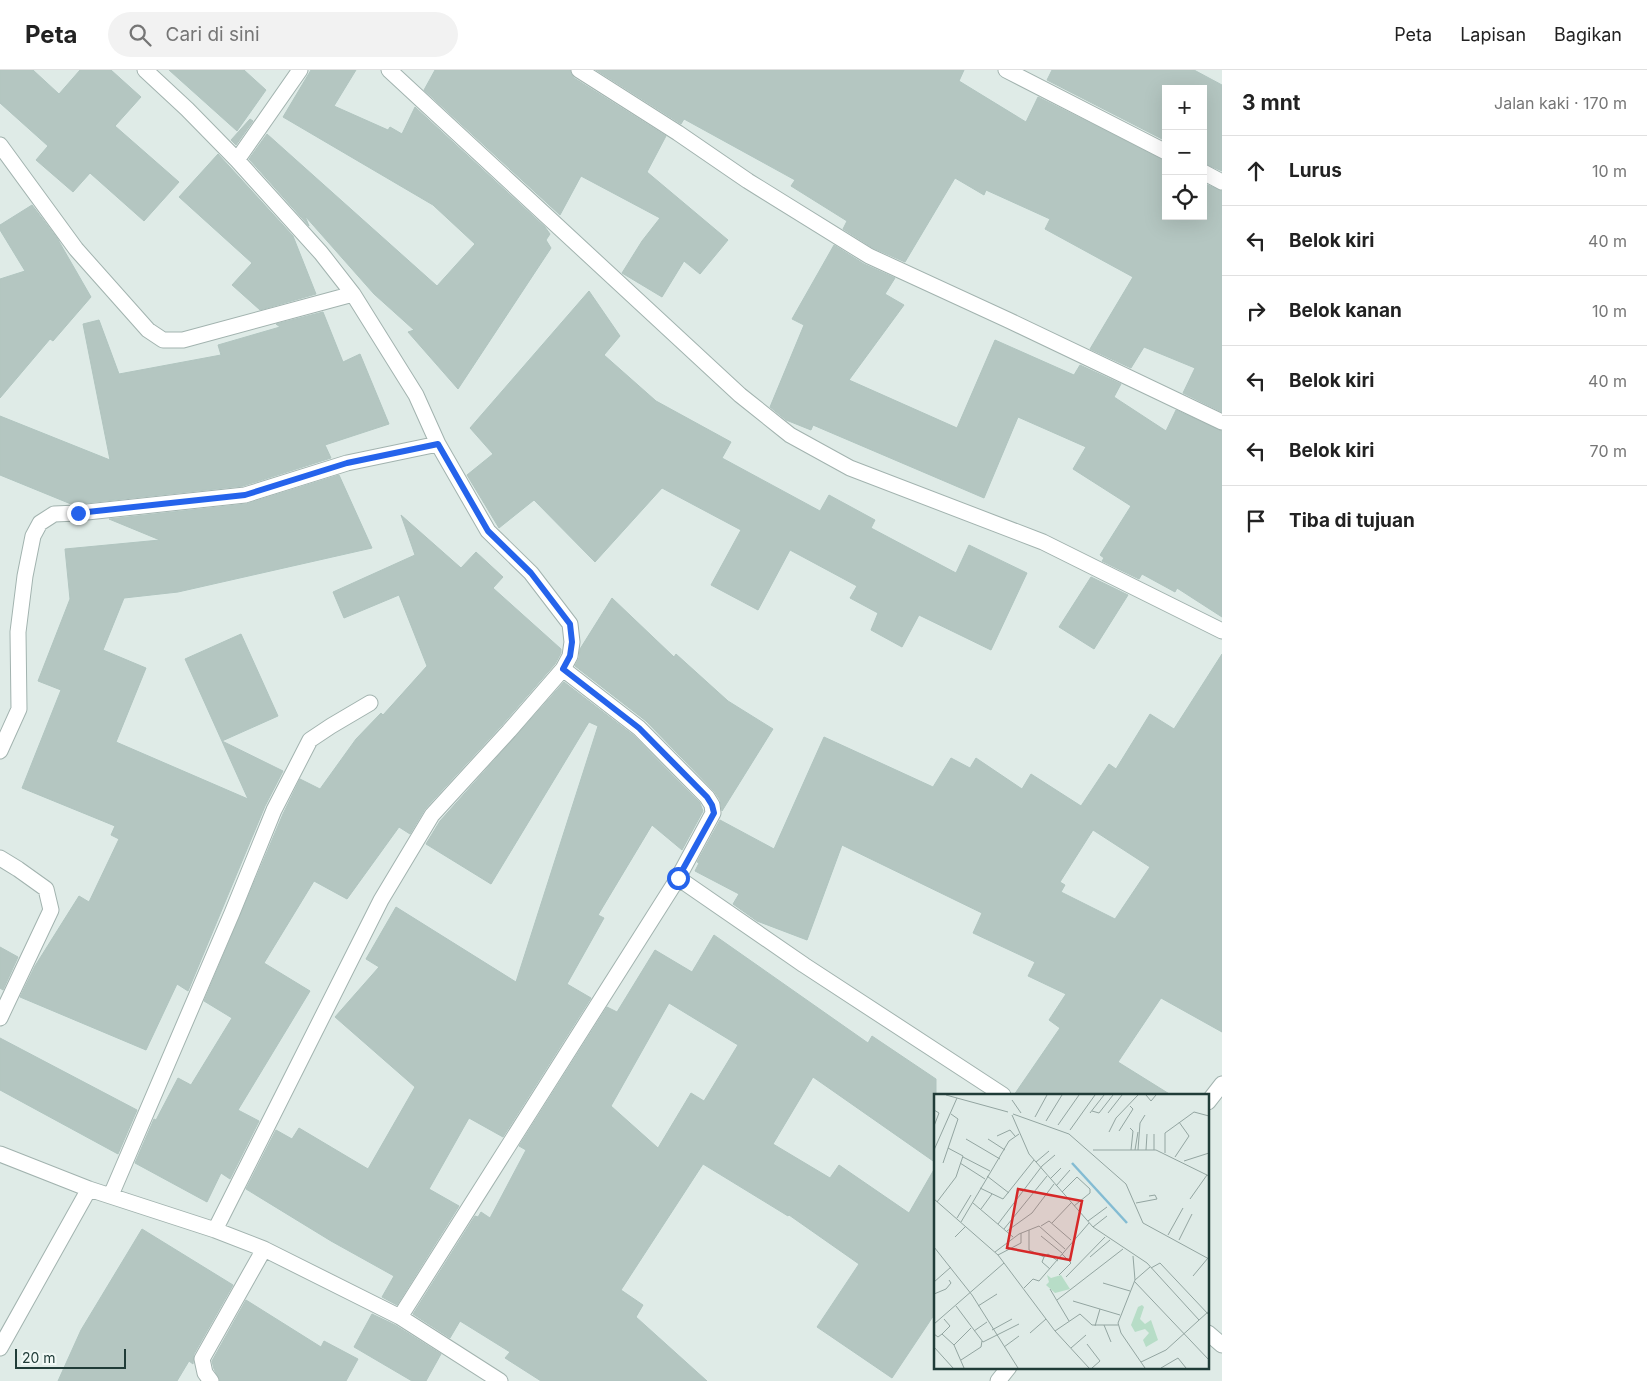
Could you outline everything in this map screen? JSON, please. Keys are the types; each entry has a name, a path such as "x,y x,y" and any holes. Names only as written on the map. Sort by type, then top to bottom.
{"street":[{"path":"145,70 237,160 321,253 353,294 416,395 438,444 488,531 531,573 570,624 572,642 570,656 563,669 509,732 432,815 381,900 215,1230"},
{"path":"237,160 300,70"},
{"path":"389,70 740,395 790,435 850,468 1043,542 1222,631"},
{"path":"579,70 678,133 748,181 869,256 1222,422"},
{"path":"1006,70 1162,150"},
{"path":"0,145 76,249 148,330 163,340 183,340 353,294"},
{"path":"1207,174 1222,182"},
{"path":"0,751 19,709 18,632 25,576 33,536 40,523 54,514 245,495 347,463 438,444"},
{"path":"400,1318 678,878 714,813 707,797 639,728 563,669"},
{"path":"111,1195 274,810 310,740 370,703"},
{"path":"0,858 18,868 46,889 51,910 0,1018"},
{"path":"678,878 804,965 1001,1094"},
{"path":"1210,1099 1222,1084"},
{"path":"0,1154 88,1189 215,1230 264,1249 400,1318 500,1381"},
{"path":"0,1348 88,1189"},
{"path":"211,1381 205,1372 202,1359 264,1249"},
{"path":"1210,1335 1222,1345"},
{"path":"998,1381 1008,1368"}],"building":[{"path":"0,70 33,70 59,94 80,70 111,70 141,97 115,126 179,182 144,221 90,173 73,192 36,160 48,146 0,103"},
{"path":"169,70 244,70 266,90 237,131"},
{"path":"311,70 356,70 334,106 388,130 390,127 402,134 415,107 545,227 550,234 546,240 551,248 458,389 408,332 414,330 374,294 305,216 309,226 249,159 267,134 437,286 475,244 433,205 283,117"},
{"path":"435,70 570,70 574,78 666,136 647,172 728,240 700,274 684,261 662,297 622,273 642,241 660,218 581,176 560,215 424,90"},
{"path":"596,70 964,70 959,81 1026,122 1038,97 1162,159 1162,220 1207,220 1207,185 1222,191 1222,412 1183,393 1195,368 1144,347 1131,368 1090,349 1133,277 1045,229 1050,219 986,190 984,195 955,178 905,262 873,248 843,229 847,221 791,186 795,180 684,119 681,124"},
{"path":"1052,70 1194,70 1222,85 1222,171 1207,165 1207,85 1162,85 1162,139 1047,80"},
{"path":"250,119 253,121 236,145 231,140"},
{"path":"218,154 293,236 316,294 260,310 232,285 252,263 179,197"},
{"path":"32,205 57,238 91,297 53,341 50,339 0,398 0,279 25,271 0,230 0,225"},
{"path":"834,245 864,264 895,278 885,294 904,305 849,380 957,428 995,340 1074,375 1080,365 1121,384 1114,397 1166,431 1176,410 1222,431 1222,617 1177,588 1175,592 1142,574 1139,579 1102,561 1104,558 1100,555 1131,506 1073,469 1086,447 1018,417 984,498 813,425 811,430 786,420 770,407 804,325 792,319"},
{"path":"589,291 620,336 604,355 656,401 731,442 722,458 820,511 829,495 875,520 871,528 956,573 969,545 1027,573 991,650 919,615 902,647 871,630 878,613 850,598 857,586 790,550 758,610 711,585 741,530 662,488 595,562 534,500 499,528 467,475 493,454 470,428"},
{"path":"323,312 343,362 360,354 389,424 325,445 331,458 243,486 77,504 71,504 0,475 0,416 110,460 83,324 99,320 119,374 221,355 218,345 280,327 276,324"},
{"path":"339,475 372,548 178,592 124,598 103,650 146,668 116,742 248,799 185,659 241,634 278,716 222,741 283,771 265,806 188,991 177,984 146,1050 20,997 35,966 79,896 89,902 119,839 111,835 115,826 22,788 61,690 38,681 70,599 65,549 160,540 109,519 246,504"},
{"path":"401,515 461,568 476,552 503,577 493,588 561,649 561,653 555,664 502,725 425,809 410,834 399,827 347,899 314,881 264,963 310,991 238,1110 259,1121 230,1179 221,1173 207,1202 135,1163 154,1119 156,1120 178,1078 191,1085 232,1018 204,1001 283,814 300,779 320,789 356,739 381,713 383,715 427,666 399,595 344,618 333,592 415,555"},
{"path":"1091,577 1128,595 1094,649 1059,627"},
{"path":"612,598 674,657 676,654 728,701 773,729 722,811 720,800 714,791 646,721 575,666 579,658 580,649"},
{"path":"1222,654 1222,1032 1161,998 1118,1062 1169,1094 1015,1094 1060,1028 1049,1020 1066,994 1028,976 1035,962 973,933 982,913 842,845 807,940 757,921 733,904 739,894 695,871 699,863 697,862 720,820 774,849 824,737 933,787 951,758 970,768 976,758 1022,789 1031,774 1081,806 1109,764 1116,769 1150,714 1174,729","holes":["1093,830 1150,867 1115,919 1061,892 1065,885 1060,882"]},
{"path":"564,682 633,735 700,803 703,811 682,850 652,825 598,915 604,918 567,984 591,998 503,1137 469,1118 429,1189 459,1206 397,1305 382,1297 394,1276 331,1241 246,1189 276,1130 292,1139 299,1128 368,1169 415,1087 335,1017 379,967 366,959 396,907 516,982 598,726 589,722 491,884 426,844 440,821"},
{"path":"714,935 868,1043 872,1036 936,1079 936,1094 934,1094 934,1162 813,1077 773,1144 830,1178 839,1165 909,1213 934,1169 934,1315 892,1378 817,1327 859,1264 789,1215 703,1164 621,1290 643,1305 636,1317 707,1381 541,1381 505,1358 510,1352 460,1321 450,1338 413,1314 475,1216 478,1217 481,1212 490,1218 526,1150 519,1146 607,1007 617,1012 655,950 692,972","holes":["669,1003 738,1045 704,1101 691,1093 658,1148 611,1106"]},
{"path":"0,947 18,957 3,990 0,988"},
{"path":"0,1038 137,1110 118,1154 0,1090"},
{"path":"142,1229 233,1285 194,1354 193,1364 189,1361 177,1381 58,1381 81,1330"},
{"path":"246,1300 321,1347 324,1341 358,1359 346,1381 220,1381 212,1361"},
{"path":"372,1314 395,1325 441,1354 426,1381 412,1381 354,1347"}],"route":[{"path":"78,513 245,495 347,463 438,444 488,531 531,573 570,624 572,642 570,656 563,669 639,728 707,797 712,805 714,813 678,878"}]}
